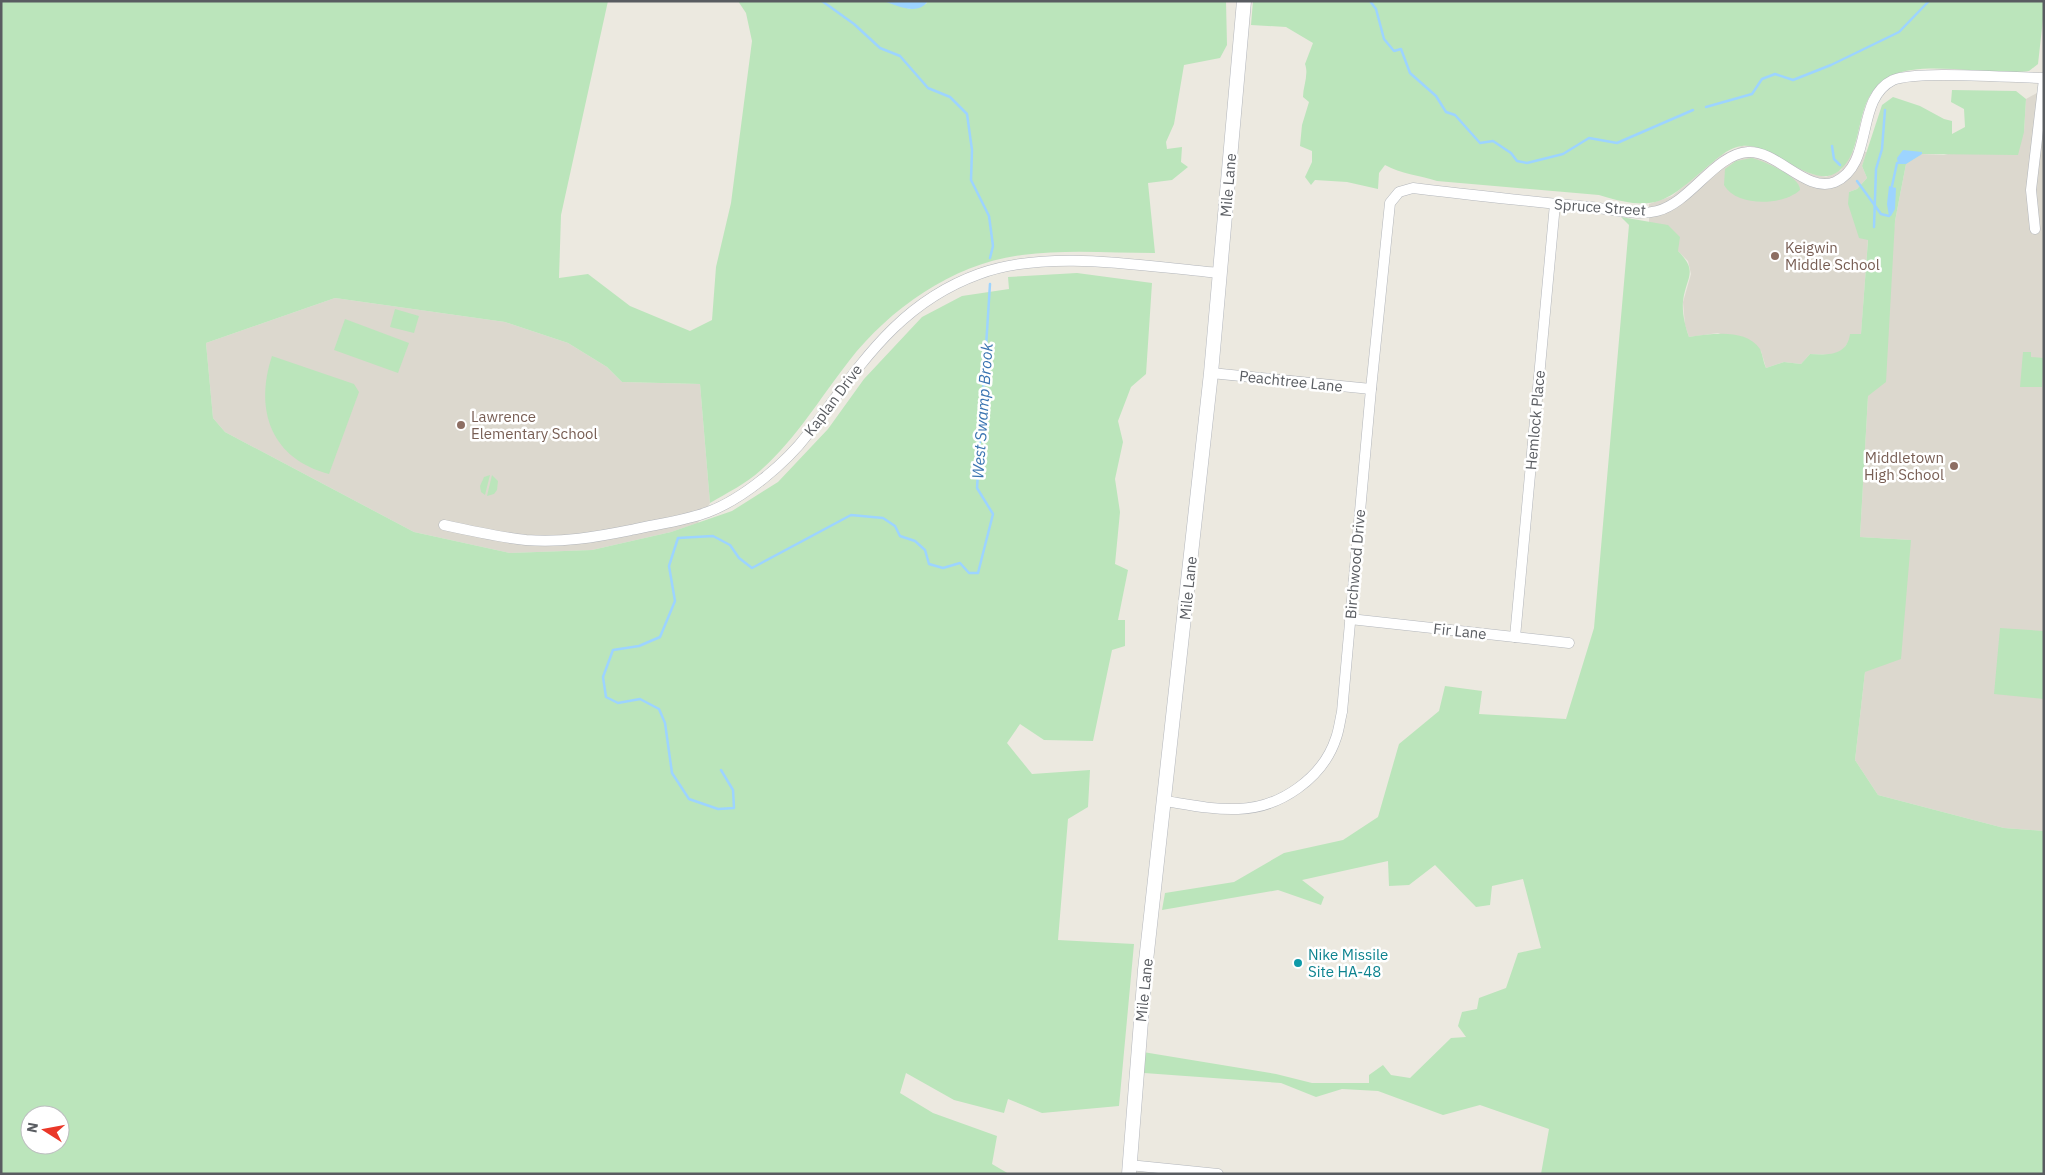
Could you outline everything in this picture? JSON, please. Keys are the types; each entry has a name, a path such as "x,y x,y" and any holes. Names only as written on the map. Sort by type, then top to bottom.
{"street":[{"name":"Mile Lane","path":"1129,1169 1145,970 1166,801 1211,373 1244,1"},
{"name":"Spruce Street","path":"1399,192 1413,188 1555,204 1657,211 1678,200 1729,159 1748,152 1769,157 1815,182 1831,183 1844,176 1852,166 1872,105 1878,94 1892,81 1926,76 2044,78"},
{"path":"2035,229 2031,190 2044,78"},
{"name":"Birchwood Drive","path":"1166,801 1217,809 1261,806 1300,787 1314,774 1327,758 1338,730 1342,712 1390,203 1399,192"},
{"name":"Hemlock Place","path":"1515,637 1555,204"},
{"name":"Kaplan Drive","path":"444,525 499,537 556,541 593,537 689,518 710,511 732,500 776,468 807,436 850,376 883,337 922,304 954,284 981,273 1030,263 1059,261 1220,273"},
{"name":"Peachtree Lane","path":"1211,373 1371,389"},
{"name":"Fir Lane","path":"1350,619 1569,643"},
{"path":"1129,1169 1218,1174"}],"shaded area":[{"name":"Middletown High School","path":"2044,89 2044,831 2004,828 1878,795 1855,760 1865,672 1911,540 1860,537 1868,396 1895,221 1906,164 1922,154 1944,155 2024,132 2026,99"},
{"name":"Keigwin Middle School","path":"1742,146 1765,149 1812,174 1826,177 1841,170 1852,151 1867,152 1862,166 1867,178 1857,189 1849,192 1868,239 1861,335 1849,341 1842,351 1831,355 1810,354 1801,364 1784,362 1766,368 1761,351 1718,333 1689,337 1685,325 1683,302 1691,274 1688,261 1649,222 1649,204 1672,196 1721,155"},
{"name":"Lawrence Elementary School","path":"335,298 505,322 568,343 607,367 622,382 700,384 710,503 698,523 671,532 592,550 510,553 414,532 225,432 213,418 206,343"}],"green space":[{"path":"1,1 608,1 561,215 559,278 588,274 630,306 690,331 712,320 716,267 731,203 752,41 746,13 738,1 884,1 910,9 926,4 928,1 1226,1 1227,45 1220,58 1184,65 1174,124 1166,142 1167,149 1182,147 1181,162 1188,167 1172,180 1148,183 1155,253 1072,252 1022,255 972,267 949,278 904,306 884,323 849,361 797,432 774,458 750,479 710,503 700,384 622,382 607,367 568,343 505,322 335,298 206,343 213,418 225,432 414,532 510,553 592,550 671,532 732,511 778,482 828,429 864,379 922,317 962,296 1009,289 1008,277 1077,273 1152,283 1146,374 1131,387 1118,421 1123,442 1115,479 1120,512 1115,564 1128,570 1118,620 1125,620 1125,646 1112,650 1093,741 1044,740 1020,724 1007,743 1032,774 1090,770 1088,807 1068,819 1058,940 1134,944 1119,1106 1042,1113 1008,1099 1004,1113 954,1100 906,1073 900,1093 933,1113 997,1136 992,1164 1009,1174 1,1174"},
{"path":"1253,1 2044,1 2044,10 2038,64 2029,71 1997,72 1940,68 1923,69 1893,75 1880,84 1870,95 1854,149 1848,161 1839,171 1828,176 1817,175 1805,171 1767,151 1742,146 1723,154 1684,186 1662,200 1650,203 1636,203 1599,195 1437,181 1385,165 1379,173 1378,189 1347,182 1315,180 1311,185 1305,177 1312,162 1312,151 1300,146 1302,125 1309,102 1303,97 1306,76 1305,64 1313,43 1286,27 1251,25"},
{"path":"1952,90 2016,91 2026,99 2024,132 2018,155 1922,154 1906,164 1895,221 1886,382 1868,396 1860,537 1911,540 1901,659 1865,672 1855,760 1878,795 2004,828 2044,831 2044,1174 1541,1174 1549,1129 1480,1105 1443,1115 1378,1091 1342,1089 1316,1097 1281,1083 1144,1073 1143,1052 1276,1074 1312,1083 1369,1083 1369,1075 1383,1065 1391,1075 1410,1078 1451,1038 1466,1037 1458,1026 1462,1012 1477,1009 1479,998 1506,988 1518,953 1541,948 1523,879 1492,886 1490,905 1476,907 1435,865 1409,885 1389,886 1388,861 1302,880 1324,897 1321,905 1278,890 1162,910 1165,893 1234,882 1284,853 1343,840 1378,817 1399,744 1439,711 1445,686 1482,691 1479,714 1566,719 1594,628 1629,225 1621,217 1668,225 1680,237 1678,251 1688,264 1690,270 1683,301 1684,319 1689,337 1728,334 1746,338 1754,342 1760,349 1766,368 1784,362 1801,364 1810,354 1836,353 1845,347 1850,334 1861,334 1868,240 1859,238 1848,204 1849,192 1857,189 1867,178 1862,166 1882,105 1893,97 1920,106 1944,119 1952,121 1952,134 1965,127 1964,109 1951,102"},
{"path":"1752,158 1765,162 1788,175 1799,185 1800,190 1783,199 1760,202 1739,197 1730,192 1724,185 1725,169 1736,161"},
{"path":"395,309 419,316 414,333 390,327"},
{"path":"345,319 409,343 398,373 334,350"},
{"path":"2023,352 2031,352 2031,357 2044,358 2042,387 2020,387"},
{"path":"272,356 354,384 359,392 329,474 309,467 293,457 272,430 267,413 265,395"},
{"path":"490,475 485,495 481,492 480,486 484,477"},
{"path":"492,475 498,481 497,490 494,494 487,496"},
{"path":"2000,628 2044,631 2044,699 1994,694"}],"water":[{"path":"884,1 928,1 924,6 913,9"},
{"path":"1903,150 1922,152 1922,154 1906,164 1898,164 1897,158"},
{"path":"1889,186 1896,188 1895,209 1891,216 1889,216 1887,204"}],"waterway":[{"name":"West Swamp Brook","path":"822,1 854,24 880,48 900,56 928,88 950,97 967,114 972,150 971,180 989,216 993,246 990,258"},
{"path":"1370,1 1376,9 1384,39 1394,51 1401,49 1410,73 1436,96 1446,112 1455,115 1480,143 1493,141 1511,153 1517,161 1527,163 1563,154 1589,138 1617,143 1693,110"},
{"path":"1706,107 1752,94 1762,79 1775,74 1793,80 1831,65 1899,32 1929,1"},
{"path":"1874,227 1876,169 1882,149 1885,110"},
{"path":"1832,146 1834,159 1840,165"},
{"path":"1892,186 1897,163"},
{"path":"1857,181 1881,214 1889,216"},
{"name":"West Swamp Brook","path":"721,770 733,790 734,808 718,809 689,799 672,773 665,723 659,709 640,699 618,703 606,697 603,677 613,650 639,646 660,637 675,601 669,566 678,538 713,536 730,545 739,558 752,568 851,515 883,518 895,526 900,536 915,541 925,550 929,564 943,568 960,563 969,573 978,573 993,514 977,488 990,284"}],"place":[{"name":"Keigwin Middle School","path":"1775,256"},
{"name":"Lawrence Elementary School","path":"461,425"},
{"name":"Middletown High School","path":"1954,466"},
{"name":"Nike Missile Site HA-48","path":"1298,963"}]}
